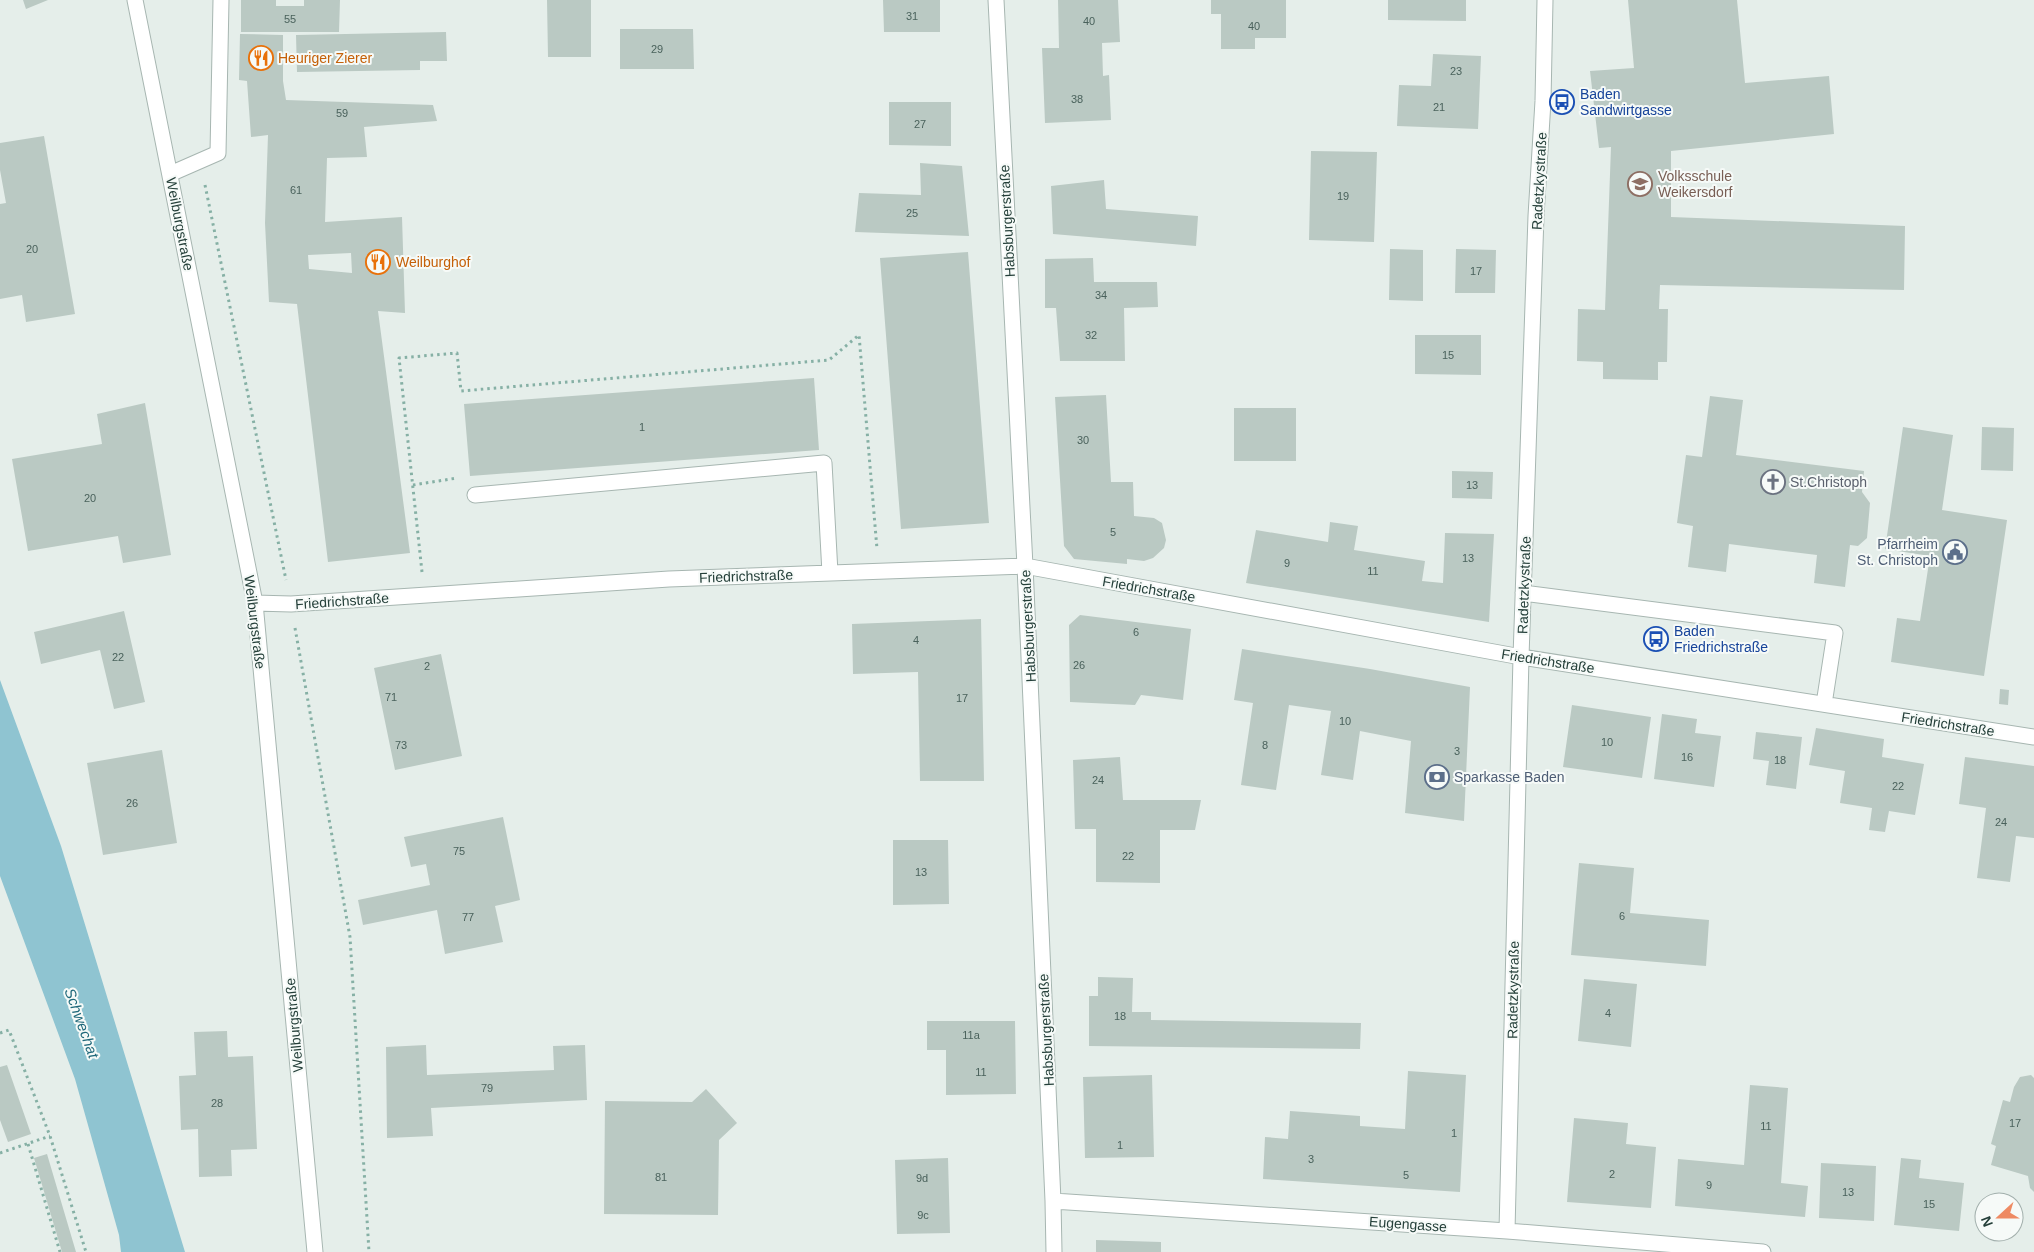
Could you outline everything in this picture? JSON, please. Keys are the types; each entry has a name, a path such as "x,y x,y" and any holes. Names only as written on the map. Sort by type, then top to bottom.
{"street":[{"name":"Weilburgstraße","path":"135,0 255,603 315,1252"},
{"path":"170,174 218,153 221,0"},
{"name":"Habsburgerstraße","path":"996,0 1025,566 1054,1252"},
{"name":"Radetzkystraße","path":"1507,1231 1522,657 1536,216 1543,101 1544,0"},
{"path":"475,495 824,463 830,573"},
{"name":"Friedrichstraße","path":"255,603 291,604 669,579 1025,566 1522,657 2034,738"},
{"path":"1524,593 1835,633 1824,704"},
{"name":"Eugengasse","path":"1053,1201 1507,1231 1763,1252"}],"path":[{"path":"201,161 291,604 350,937 369,1252"},
{"path":"424,595 399,358 457,353 461,391 829,360 860,334 878,572"},
{"path":"413,485 457,478 475,495"},
{"path":"0,1033 8,1030 50,1136 86,1252"},
{"path":"0,1153 50,1136"},
{"path":"28,1144 60,1252"}],"water":[{"name":"Schwechat","path":"0,680 61,846 185,1252 121,1252 119,1235 75,1079 0,876"}],"building":[{"path":"23,0 48,0 26,9"},
{"path":"241,0 276,0 276,6 304,6 304,0 340,0 339,32 241,32"},
{"path":"547,0 591,0 591,57 548,57"},
{"path":"883,0 940,0 940,32 884,32"},
{"path":"1058,0 1118,0 1120,42 1102,43 1103,76 1109,75 1111,120 1045,123 1042,48 1059,48"},
{"path":"1211,0 1286,0 1286,38 1255,38 1255,49 1221,49 1221,14 1211,14"},
{"path":"1388,0 1466,0 1466,21 1388,20"},
{"name":"Volksschule Weikersdorf","path":"1628,0 1737,0 1745,83 1829,76 1834,134 1671,151 1671,217 1905,226 1904,290 1660,285 1659,309 1668,309 1667,362 1658,362 1658,380 1603,379 1603,362 1577,361 1578,309 1605,310 1611,147 1599,148 1590,71 1634,68"},
{"path":"620,29 693,29 694,69 620,69"},
{"path":"446,32 447,61 420,61 420,70 297,72 296,35"},
{"path":"240,34 283,35 283,81 286,100 433,105 437,121 364,127 367,157 327,158 325,222 402,217 405,313 378,311 410,553 328,562 297,304 269,302 265,223 268,135 251,137 247,81 239,80","holes":["351,253 352,273 309,269 308,255"]},
{"path":"1433,54 1481,56 1478,129 1397,126 1399,85 1431,86"},
{"path":"889,102 951,102 951,146 889,145"},
{"path":"44,136 75,314 26,322 22,295 0,299 0,204 6,203 0,170 0,143"},
{"path":"1311,151 1377,152 1374,242 1309,240"},
{"path":"920,163 962,166 969,236 855,232 859,193 921,195"},
{"path":"1104,180 1106,209 1198,216 1196,246 1053,234 1051,186"},
{"path":"1390,249 1423,250 1423,301 1389,300"},
{"path":"1456,249 1496,250 1495,293 1455,293"},
{"path":"968,252 989,523 901,529 880,258"},
{"path":"1093,258 1094,282 1157,282 1158,307 1124,308 1125,361 1060,361 1056,308 1045,308 1045,259"},
{"path":"1415,335 1481,335 1481,375 1415,374"},
{"path":"814,378 819,450 470,476 464,404"},
{"path":"1106,395 1111,482 1133,482 1134,516 1154,518 1162,523 1166,540 1164,548 1153,558 1144,561 1127,559 1127,564 1074,559 1064,546 1055,397"},
{"name":"St.Christoph","path":"1710,396 1743,400 1736,455 1864,471 1862,492 1870,503 1867,538 1858,546 1850,545 1845,587 1814,583 1817,555 1729,544 1726,572 1688,567 1693,526 1677,523 1686,455 1702,457"},
{"path":"145,403 171,555 123,563 118,536 28,551 12,459 102,444 97,414"},
{"path":"1234,408 1296,408 1296,461 1234,461"},
{"name":"Pfarrheim St. Christoph","path":"1903,427 1953,435 1942,510 2007,520 1984,676 1891,662 1897,618 1920,621 1930,556 1885,549"},
{"path":"1982,427 2014,428 2013,471 1981,470"},
{"path":"1452,471 1493,472 1492,499 1452,498"},
{"path":"1330,522 1358,526 1354,550 1425,561 1422,581 1443,583 1445,533 1494,534 1489,622 1246,583 1256,530 1328,542"},
{"path":"124,611 145,702 114,709 100,650 41,664 34,632"},
{"path":"1080,615 1191,629 1183,700 1141,695 1135,705 1070,702 1069,625"},
{"path":"981,619 984,781 920,781 918,672 853,674 852,624"},
{"path":"1242,649 1470,687 1464,821 1405,813 1411,741 1360,731 1353,780 1321,775 1331,711 1289,705 1276,790 1241,785 1253,703 1234,700"},
{"path":"441,654 462,756 395,770 374,668"},
{"path":"2000,689 2009,690 2008,705 1999,704"},
{"path":"1572,705 1651,717 1642,778 1563,767"},
{"path":"1662,714 1697,719 1695,733 1721,736 1714,787 1654,779"},
{"path":"1816,728 1884,739 1882,757 1924,764 1915,815 1889,811 1885,832 1869,830 1872,808 1840,803 1845,771 1809,765"},
{"path":"1756,732 1802,737 1796,789 1766,785 1769,761 1753,759"},
{"path":"162,750 177,843 103,855 87,763"},
{"path":"1120,757 1123,800 1201,800 1195,830 1160,830 1160,883 1096,882 1096,829 1075,829 1073,760"},
{"path":"1965,757 2034,766 2034,838 2016,836 2010,882 1977,878 1986,808 1959,804"},
{"path":"503,817 520,900 495,906 503,942 445,954 437,910 363,925 358,900 430,885 426,864 411,867 404,837"},
{"path":"893,840 948,840 949,904 893,905"},
{"path":"1579,863 1634,868 1630,913 1709,920 1706,966 1571,955"},
{"path":"1098,977 1133,978 1132,1012 1151,1012 1151,1020 1361,1023 1360,1049 1089,1046 1089,996 1098,996"},
{"path":"1584,979 1637,984 1631,1047 1578,1041"},
{"path":"927,1021 1015,1021 1016,1094 946,1095 946,1050 927,1050"},
{"path":"227,1031 228,1057 253,1056 257,1149 231,1150 232,1176 199,1177 198,1129 181,1130 179,1076 196,1075 194,1032"},
{"path":"426,1045 427,1075 554,1070 553,1046 585,1045 587,1100 431,1108 433,1136 387,1138 386,1047"},
{"path":"7,1065 31,1134 8,1142 0,1120 0,1067"},
{"path":"1408,1071 1466,1075 1460,1192 1263,1179 1265,1137 1288,1139 1290,1111 1360,1116 1360,1126 1405,1129"},
{"path":"1152,1075 1154,1157 1085,1158 1083,1077"},
{"path":"2031,1075 2034,1078 2034,1192 2030,1188 2028,1176 1991,1165 1996,1146 1991,1144 2003,1100 2010,1102 2014,1087 2020,1077"},
{"path":"1750,1085 1788,1088 1781,1183 1808,1186 1805,1217 1675,1206 1678,1159 1744,1165"},
{"path":"706,1089 737,1123 719,1140 718,1215 604,1214 605,1101 692,1102"},
{"path":"1574,1118 1628,1123 1626,1144 1656,1147 1651,1208 1567,1202"},
{"path":"47,1154 76,1252 62,1252 34,1158"},
{"path":"948,1158 950,1233 897,1234 895,1160"},
{"path":"1901,1158 1921,1160 1919,1178 1964,1183 1959,1231 1894,1225"},
{"path":"1821,1163 1876,1166 1874,1221 1819,1218"},
{"path":"1096,1240 1161,1242 1161,1252 1096,1252"}],"place":[{"name":"Heuriger Zierer","path":"261,58"},
{"name":"Baden Sandwirtgasse","path":"1562,102"},
{"name":"Volksschule Weikersdorf","path":"1640,184"},
{"name":"Weilburghof","path":"378,262"},
{"name":"St.Christoph","path":"1773,482"},
{"name":"Pfarrheim St. Christoph","path":"1955,552"},
{"name":"Baden Friedrichstraße","path":"1656,639"},
{"name":"Sparkasse Baden","path":"1437,777"}]}
